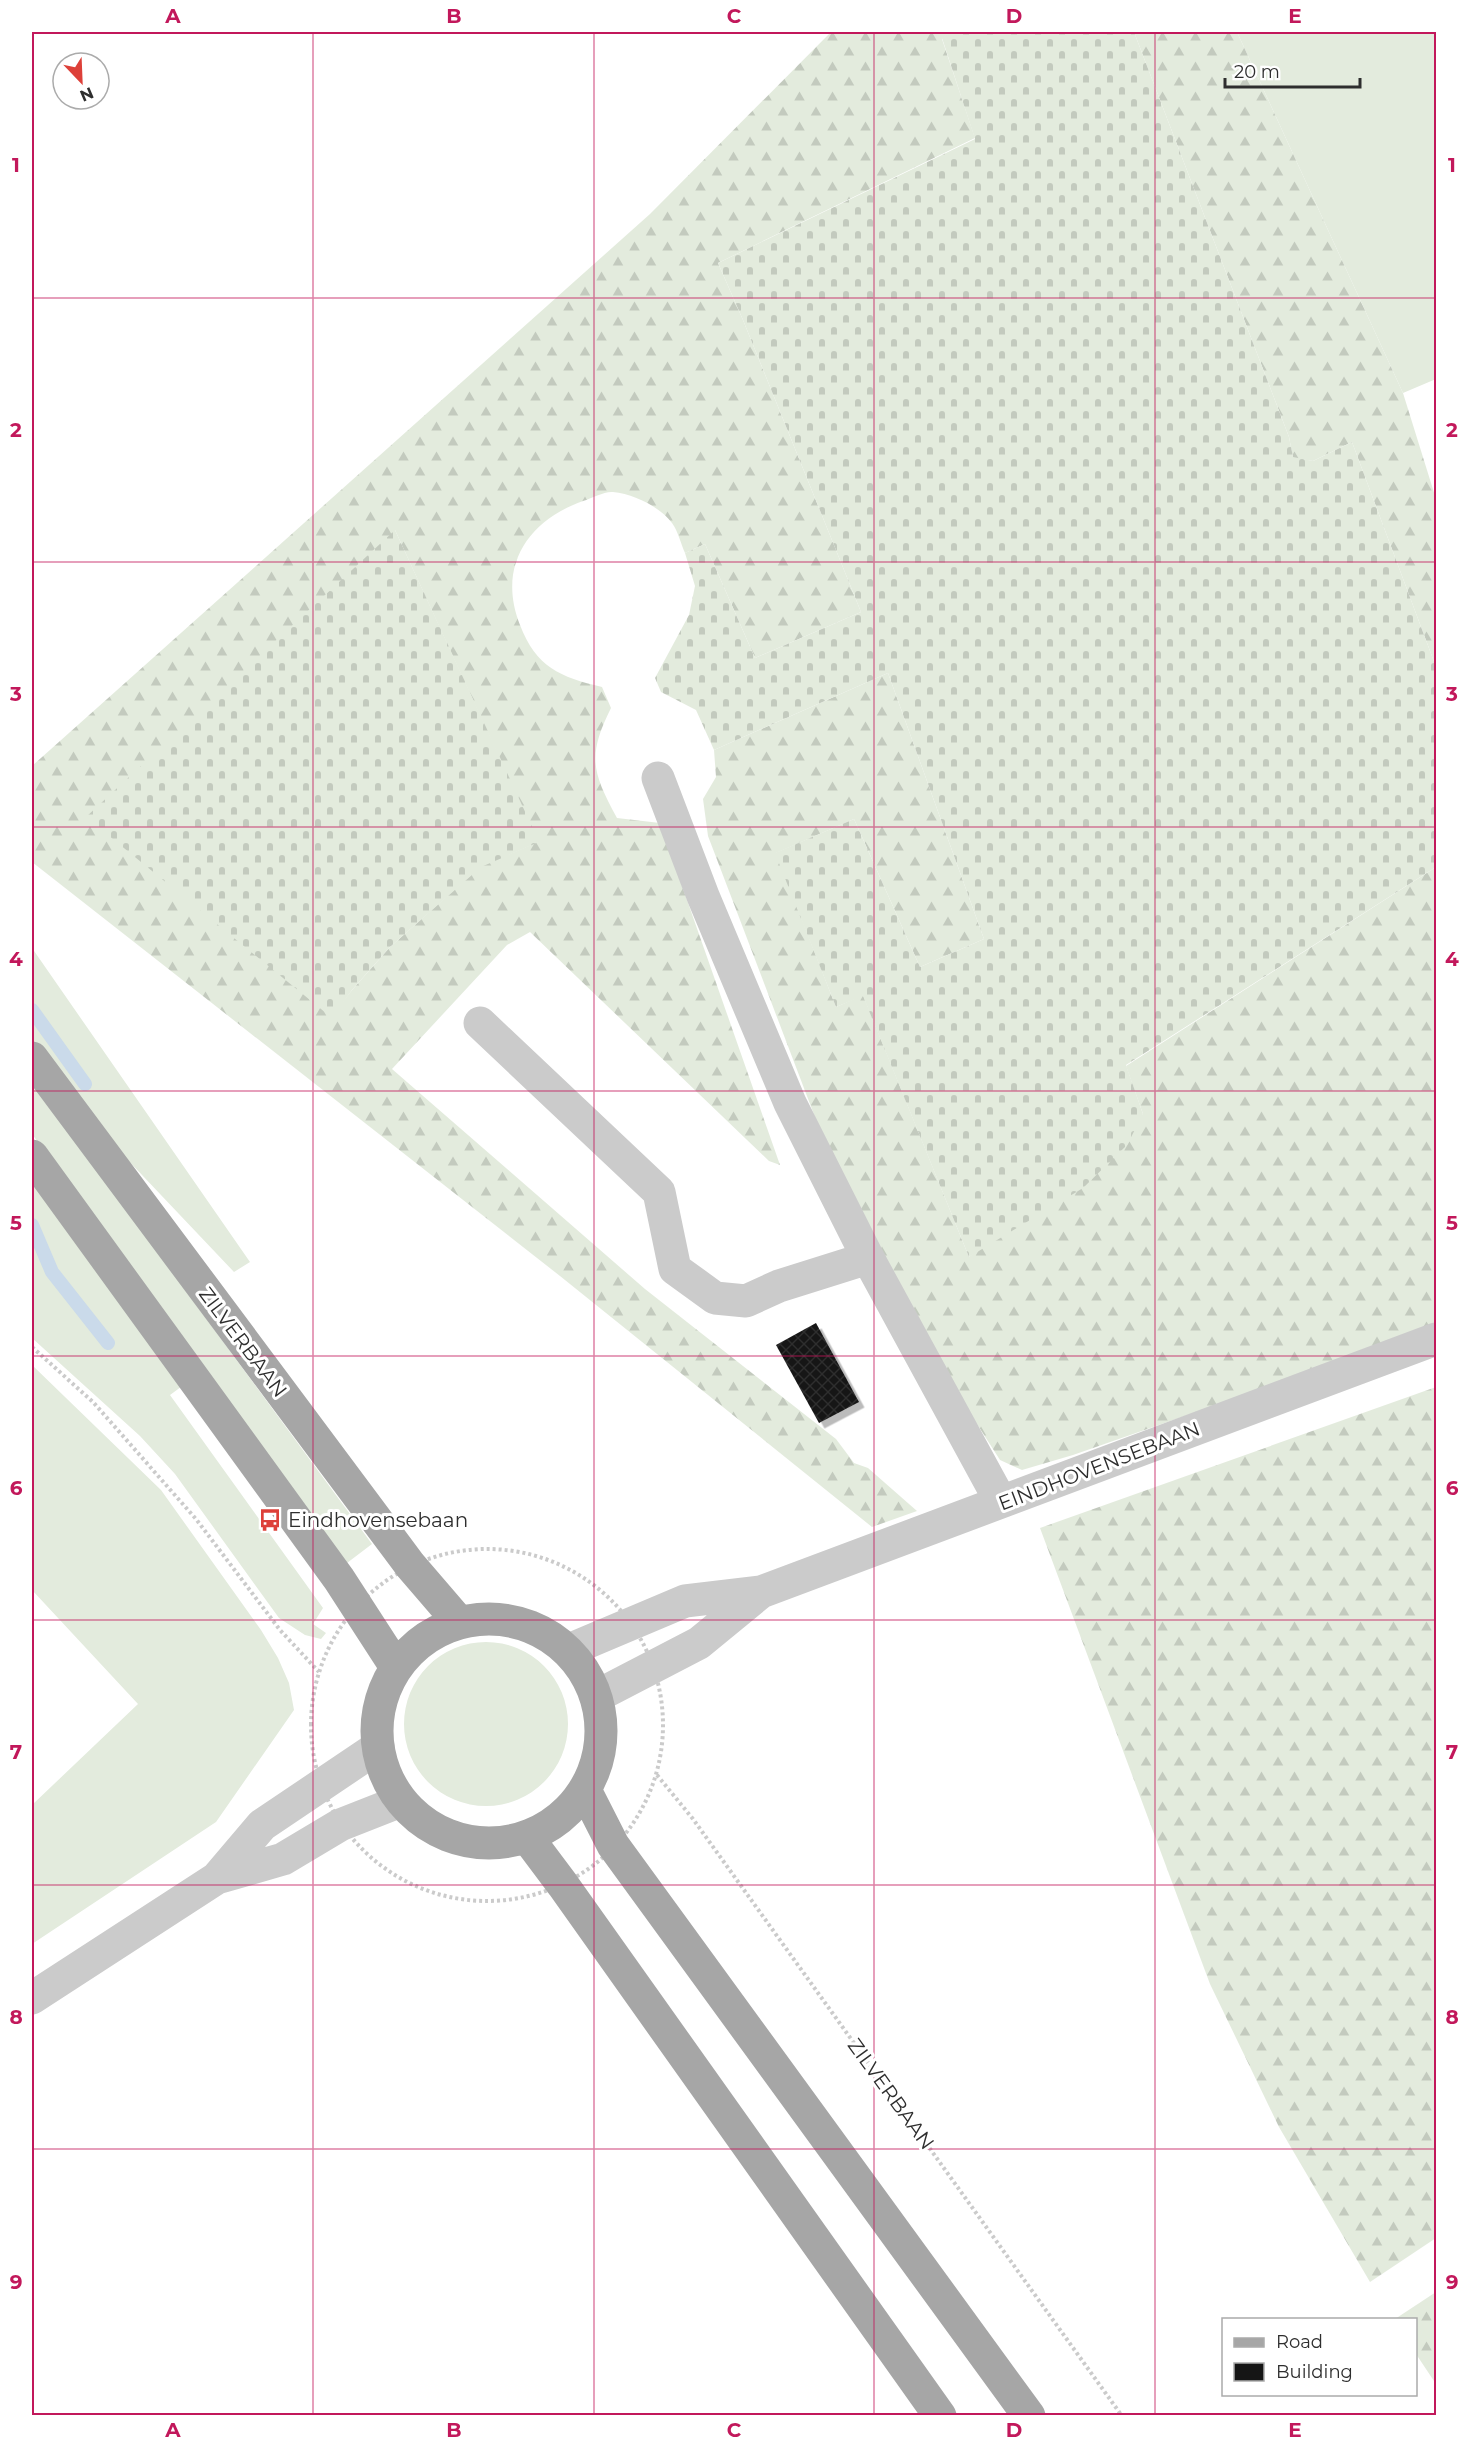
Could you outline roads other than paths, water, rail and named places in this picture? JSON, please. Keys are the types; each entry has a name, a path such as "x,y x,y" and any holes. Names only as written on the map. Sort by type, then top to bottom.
{"main road":[{"name":"ZILVERBAAN","path":"32,1058 410,1565 459,1622"},
{"path":"32,1156 339,1579 396,1667"},
{"path":"499,1618 537,1628 569,1650 597,1696 602,1745 585,1790 560,1819 527,1837 493,1844 458,1839 426,1824 401,1801 386,1775 378,1747 380,1706 396,1667 421,1642 435,1632 459,1622 499,1618"},
{"path":"585,1790 613,1845 1029,2415"},
{"path":"527,1837 940,2415"}],"street":[{"path":"658,778 703,896 790,1103 868,1258 1001,1502"},
{"path":"480,1023 659,1192 675,1269 715,1298 746,1301 779,1286 868,1258"},
{"name":"EINDHOVENSEBAAN","path":"569,1650 685,1601 761,1592 1437,1339"},
{"name":"EINDHOVENSEBAAN","path":"597,1696 699,1643 761,1592"},
{"path":"32,1998 217,1878 262,1825 378,1747"},
{"path":"217,1878 283,1859 340,1826 401,1801"}],"waterway":[{"path":"32,1010 85,1084"},
{"path":"32,1225 52,1272 108,1343"}],"place":[{"name":"Eindhovensebaan","path":"270,1520"}]}
